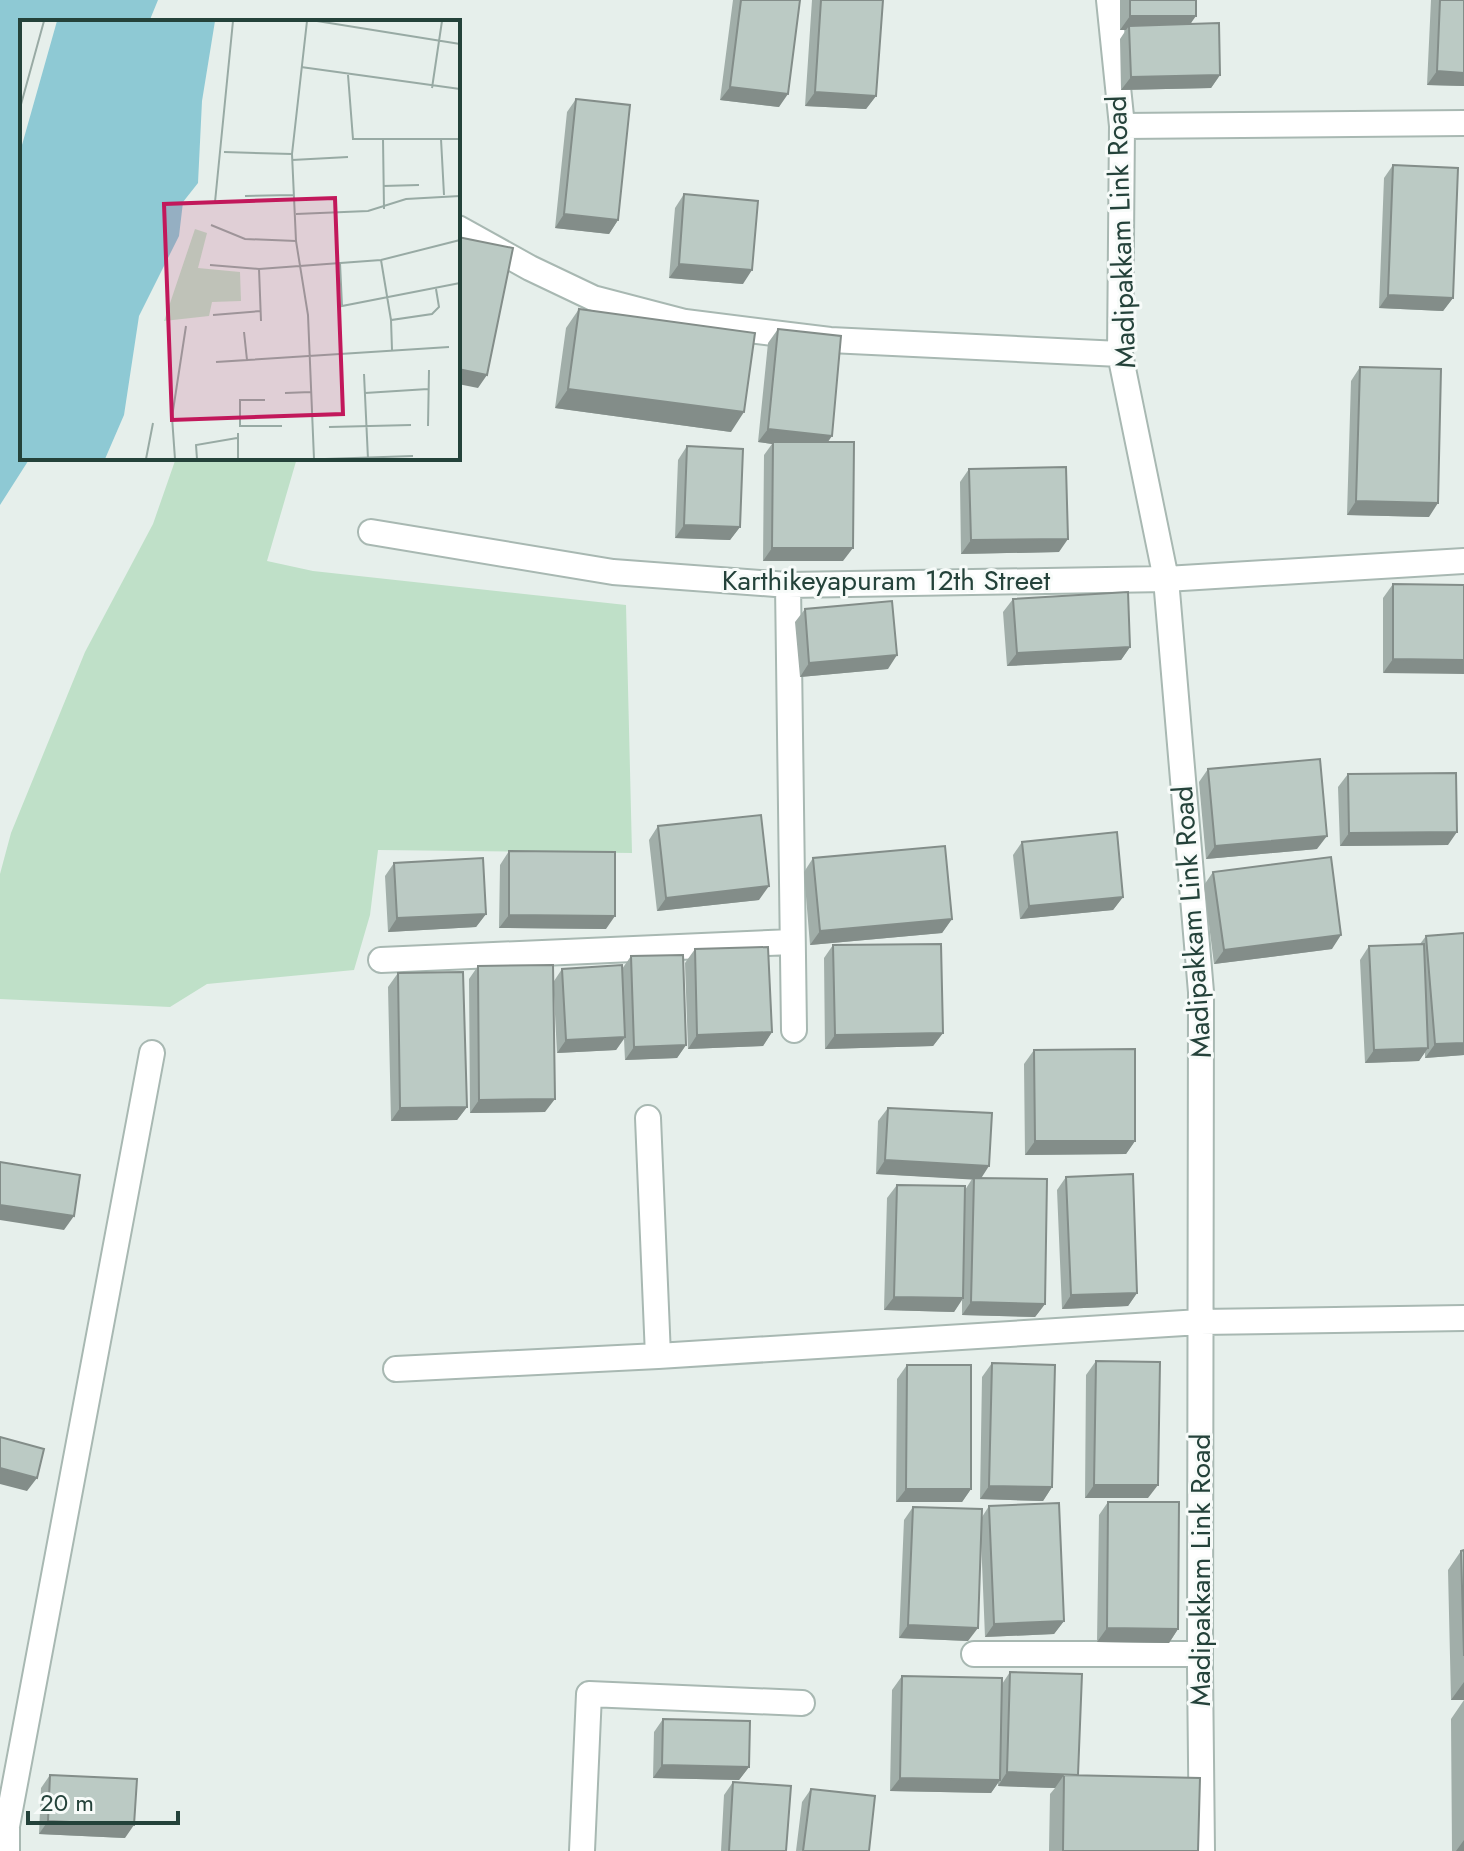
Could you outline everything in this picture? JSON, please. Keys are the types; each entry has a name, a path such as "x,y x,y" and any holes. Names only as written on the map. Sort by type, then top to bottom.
{"street":[{"name":"Madipakkam Link Road","path":"1109,0 1122,126 1120,354 1166,579 1201,992 1202,1851"},
{"path":"1122,126 1464,123"},
{"path":"460,229 593,298 685,322 830,340 1120,354"},
{"name":"Karthikeyapuram 12th Street","path":"371,532 613,572 788,585 1166,579 1464,561"},
{"path":"788,585 794,1030"},
{"path":"381,960 792,942"},
{"path":"7,1851 7,1826 152,1053"},
{"path":"648,1118 658,1356"},
{"path":"396,1369 1200,1322 1464,1318"},
{"path":"974,1654 1200,1654"},
{"path":"582,1851 589,1694 802,1703"}],"green space":[{"path":"175,460 296,460 267,561 313,571 626,605 632,853 378,850 370,915 354,970 207,984 170,1007 0,999 0,874 11,833 85,652 153,524"}],"water":[{"path":"0,0 158,0 150,20 20,20 20,460 29,460 0,505"}],"building":[{"path":"741,0 800,0 788,94 730,87"},
{"path":"821,0 883,0 876,96 815,92"},
{"path":"1130,0 1196,0 1196,16 1130,16"},
{"path":"1440,0 1464,0 1464,73 1437,71"},
{"path":"1219,23 1220,75 1131,77 1129,26"},
{"path":"576,99 630,105 618,220 564,214"},
{"path":"1393,165 1458,168 1453,298 1388,295"},
{"path":"684,194 758,201 752,270 679,264"},
{"path":"460,237 513,248 487,375 460,369"},
{"path":"579,309 755,333 744,412 568,389"},
{"path":"778,329 841,336 832,436 768,429"},
{"path":"1360,367 1441,369 1438,503 1356,501"},
{"path":"773,442 854,442 853,548 772,548"},
{"path":"687,446 743,449 740,527 684,525"},
{"path":"1066,467 1068,539 971,540 969,469"},
{"path":"1393,584 1464,585 1464,660 1393,659"},
{"path":"1128,592 1130,647 1017,653 1013,599"},
{"path":"892,601 897,655 809,663 805,609"},
{"path":"1320,759 1327,836 1215,846 1208,769"},
{"path":"1456,773 1457,832 1349,833 1348,774"},
{"path":"761,815 769,886 666,898 658,826"},
{"path":"1117,832 1123,897 1029,906 1022,842"},
{"path":"945,846 952,919 820,931 813,858"},
{"path":"509,851 615,852 615,916 509,915"},
{"path":"1331,857 1341,935 1224,950 1213,872"},
{"path":"483,858 486,914 397,918 394,863"},
{"path":"1464,933 1464,1043 1435,1044 1426,936"},
{"path":"941,944 943,1033 835,1035 833,945"},
{"path":"1424,944 1428,1048 1374,1050 1369,946"},
{"path":"768,947 772,1032 697,1035 695,949"},
{"path":"683,955 686,1045 634,1047 631,956"},
{"path":"553,965 555,1099 479,1100 478,966"},
{"path":"622,965 625,1037 566,1040 562,969"},
{"path":"463,972 467,1107 400,1108 398,973"},
{"path":"1135,1049 1135,1141 1035,1141 1034,1050"},
{"path":"888,1108 992,1113 989,1166 885,1160"},
{"path":"0,1162 80,1175 74,1216 0,1205"},
{"path":"1133,1174 1137,1293 1071,1295 1066,1177"},
{"path":"974,1178 1047,1179 1045,1304 971,1302"},
{"path":"897,1185 965,1186 963,1298 894,1297"},
{"path":"1096,1361 1160,1362 1158,1485 1094,1485"},
{"path":"992,1363 1055,1365 1052,1487 989,1486"},
{"path":"907,1365 971,1365 971,1489 906,1489"},
{"path":"0,1437 44,1449 37,1478 0,1468"},
{"path":"1108,1502 1179,1502 1178,1629 1107,1628"},
{"path":"1059,1503 1064,1621 994,1624 989,1506"},
{"path":"913,1507 982,1509 978,1628 908,1625"},
{"path":"1464,1550 1464,1656 1461,1551"},
{"path":"1010,1672 1082,1674 1078,1775 1007,1772"},
{"path":"902,1676 1002,1678 1000,1780 900,1778"},
{"path":"663,1719 750,1721 749,1767 662,1765"},
{"path":"50,1775 137,1779 134,1825 48,1821"},
{"path":"1064,1775 1200,1778 1198,1851 1063,1851"},
{"path":"733,1782 791,1786 786,1851 729,1851"},
{"path":"811,1789 875,1796 869,1851 803,1851"}]}
